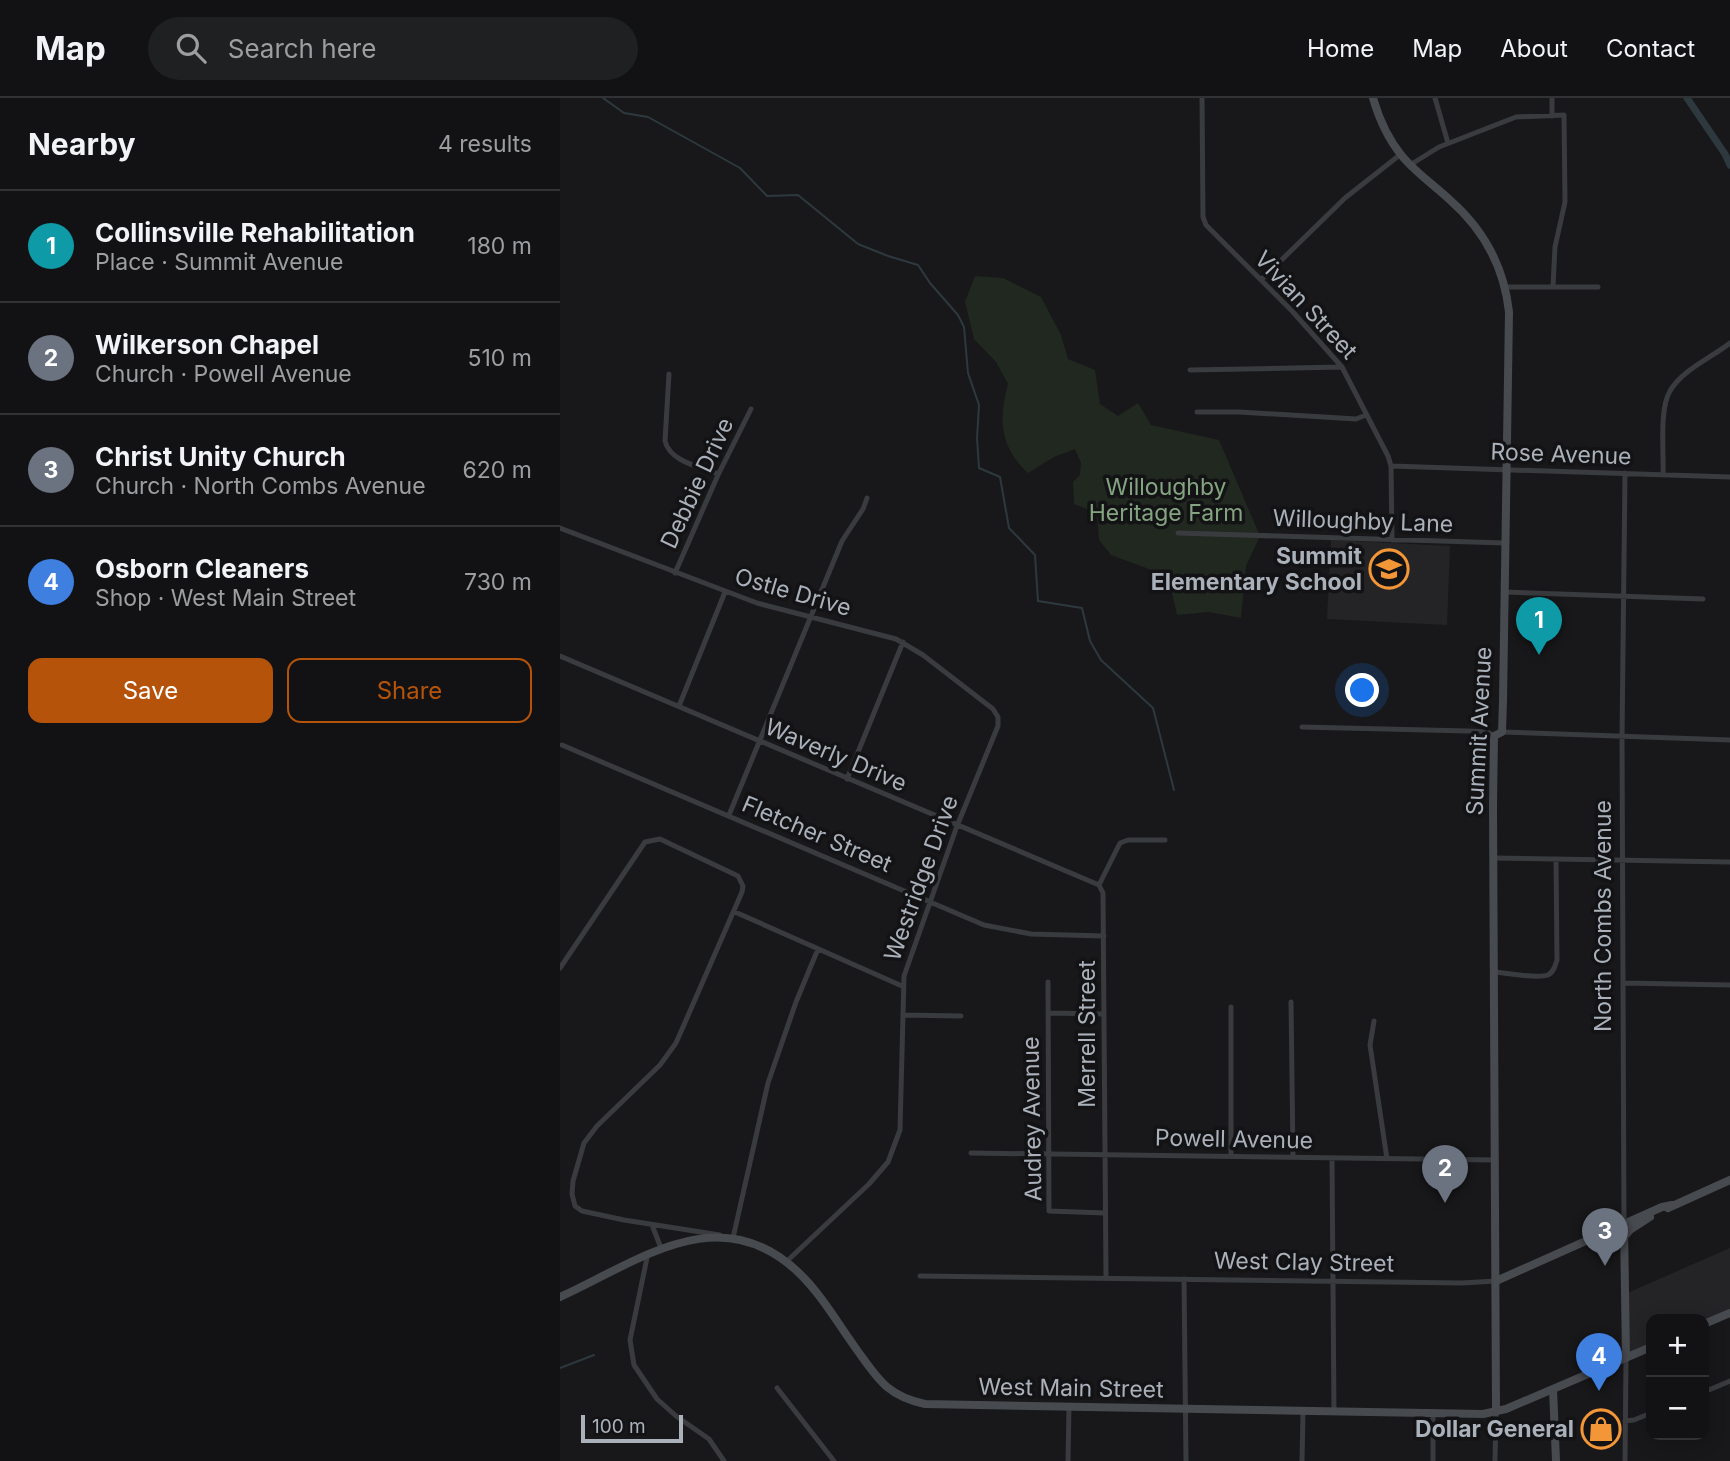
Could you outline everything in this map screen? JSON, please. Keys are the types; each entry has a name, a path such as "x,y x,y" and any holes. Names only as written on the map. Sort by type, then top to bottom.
{"street":[{"name":"Vivian Street","path":"1202,98 1203,217 1206,225 1262,279 1342,367 1391,466 1392,540"},
{"name":"Summit Avenue","path":"1373,98 1384,127 1401,154 1451,201 1480,233 1495,257 1505,287 1509,312 1504,593 1493,858 1496,1412"},
{"path":"1435,98 1448,143"},
{"path":"1552,98 1552,116"},
{"path":"1410,165 1423,155 1448,143 1516,117 1564,116 1565,202 1555,247 1553,286"},
{"path":"1262,279 1332,210 1401,154"},
{"path":"1505,287 1598,287"},
{"path":"1664,474 1664,408 1670,391 1683,377 1730,343"},
{"path":"1190,370 1342,367"},
{"path":"669,374 666,446 672,455 718,474"},
{"name":"Debbie Drive","path":"675,573 718,474 751,410"},
{"path":"1197,412 1356,419 1366,415"},
{"name":"Rose Avenue","path":"1391,466 1730,477"},
{"name":"North Combs Avenue","path":"1625,473 1622,860 1626,1358"},
{"path":"729,816 842,541 867,498"},
{"name":"Ostle Drive","path":"560,528 757,603 903,642 993,709 998,718"},
{"name":"Willoughby Lane","path":"1178,533 1505,543"},
{"path":"678,706 725,592"},
{"path":"1504,593 1703,599"},
{"path":"847,779 903,642"},
{"name":"Waverly Drive","path":"560,656 1099,885"},
{"name":"Westridge Drive","path":"786,1262 869,1184 893,1151 902,1118 902,986 957,826 993,738 998,718"},
{"path":"1303,727 1730,740"},
{"name":"Fletcher Street","path":"562,745 984,925 1031,934 1104,936"},
{"path":"560,968 641,845 649,840 660,839 734,872 743,886 735,912 676,1043 660,1065 592,1131 584,1143 576,1166 572,1194 578,1209 723,1236"},
{"path":"1099,885 1119,843 1128,840 1165,840"},
{"path":"1493,858 1730,862"},
{"path":"1494,972 1537,976 1548,975 1555,969 1556,859"},
{"name":"Merrell Street","path":"1099,885 1103,893 1104,936 1106,1277"},
{"path":"735,912 902,986"},
{"path":"733,1238 768,1083 818,949"},
{"name":"Audrey Avenue","path":"1048,982 1049,1211 1105,1213"},
{"path":"1623,983 1730,985"},
{"path":"1291,1002 1293,1157"},
{"path":"1231,1007 1231,1156"},
{"name":"Audrey Avenue","path":"1048,1013 1104,1014"},
{"path":"902,1015 961,1016"},
{"path":"1374,1021 1370,1045 1387,1158"},
{"name":"Powell Avenue","path":"971,1153 1496,1160"},
{"path":"1332,1158 1334,1412"},
{"name":"West Clay Street","path":"920,1276 1332,1282 1496,1281 1730,1180"},
{"name":"West Clay Street","path":"1625,1236 1639,1224 1672,1205"},
{"path":"652,1224 661,1248"},
{"name":"West Main Street","path":"560,1297 661,1248 693,1239 723,1236 733,1238 762,1247 786,1262 812,1288 879,1381 894,1394 925,1404 1483,1414 1496,1412 1553,1390 1646,1349"},
{"path":"648,1253 630,1340 634,1365 666,1408 709,1439 724,1461"},
{"path":"1184,1279 1186,1461"},
{"path":"1709,1323 1729,1317"},
{"path":"1625,1461 1626,1358"},
{"path":"1709,1390 1730,1381"},
{"path":"777,1388 834,1461"},
{"path":"1553,1390 1556,1461"},
{"path":"1068,1461 1069,1407"},
{"path":"1302,1461 1303,1412"},
{"path":"1495,1461 1496,1412"},
{"path":"1433,1414 1433,1461"},
{"path":"1625,1421 1646,1415"}],"shaded area":[{"name":"Summit Elementary School","path":"1331,540 1450,546 1447,625 1327,619"},
{"path":"1730,1248 1730,1313 1709,1323 1709,1314 1646,1314 1646,1349 1626,1358 1625,1294"}],"green space":[{"name":"Willoughby Heritage Farm","path":"975,276 1003,278 1041,297 1061,335 1068,359 1095,370 1100,404 1118,416 1138,403 1151,425 1219,440 1260,536 1246,566 1241,618 1209,612 1177,615 1168,576 1111,555 1099,540 1097,513 1074,504 1073,482 1080,475 1081,463 1075,449 1054,457 1028,473 1019,463 1004,432 1003,409 1008,384 996,362 974,339 965,302"},
{"path":"1529,633 1544,634 1544,645 1538,654"}],"waterway":[{"path":"603,98 624,113 648,117 740,168 767,196 798,195 858,244 918,265 958,315 964,327 968,373 979,405 979,468 1000,477 1009,528 1035,555 1038,601 1082,608 1090,641 1101,660 1153,708 1174,790"},
{"path":"1687,98 1730,165"},
{"path":"560,1368 594,1355"}],"place":[{"name":"Summit Elementary School","path":"1389,569"},
{"name":"Collinsville Rehabilitation","path":"1539,655"},
{"name":"Wilkerson Chapel","path":"1445,1203"},
{"name":"Christ Unity Church","path":"1605,1266"},
{"name":"Osborn Cleaners","path":"1599,1391"},
{"name":"Dollar General","path":"1601,1429"}]}
